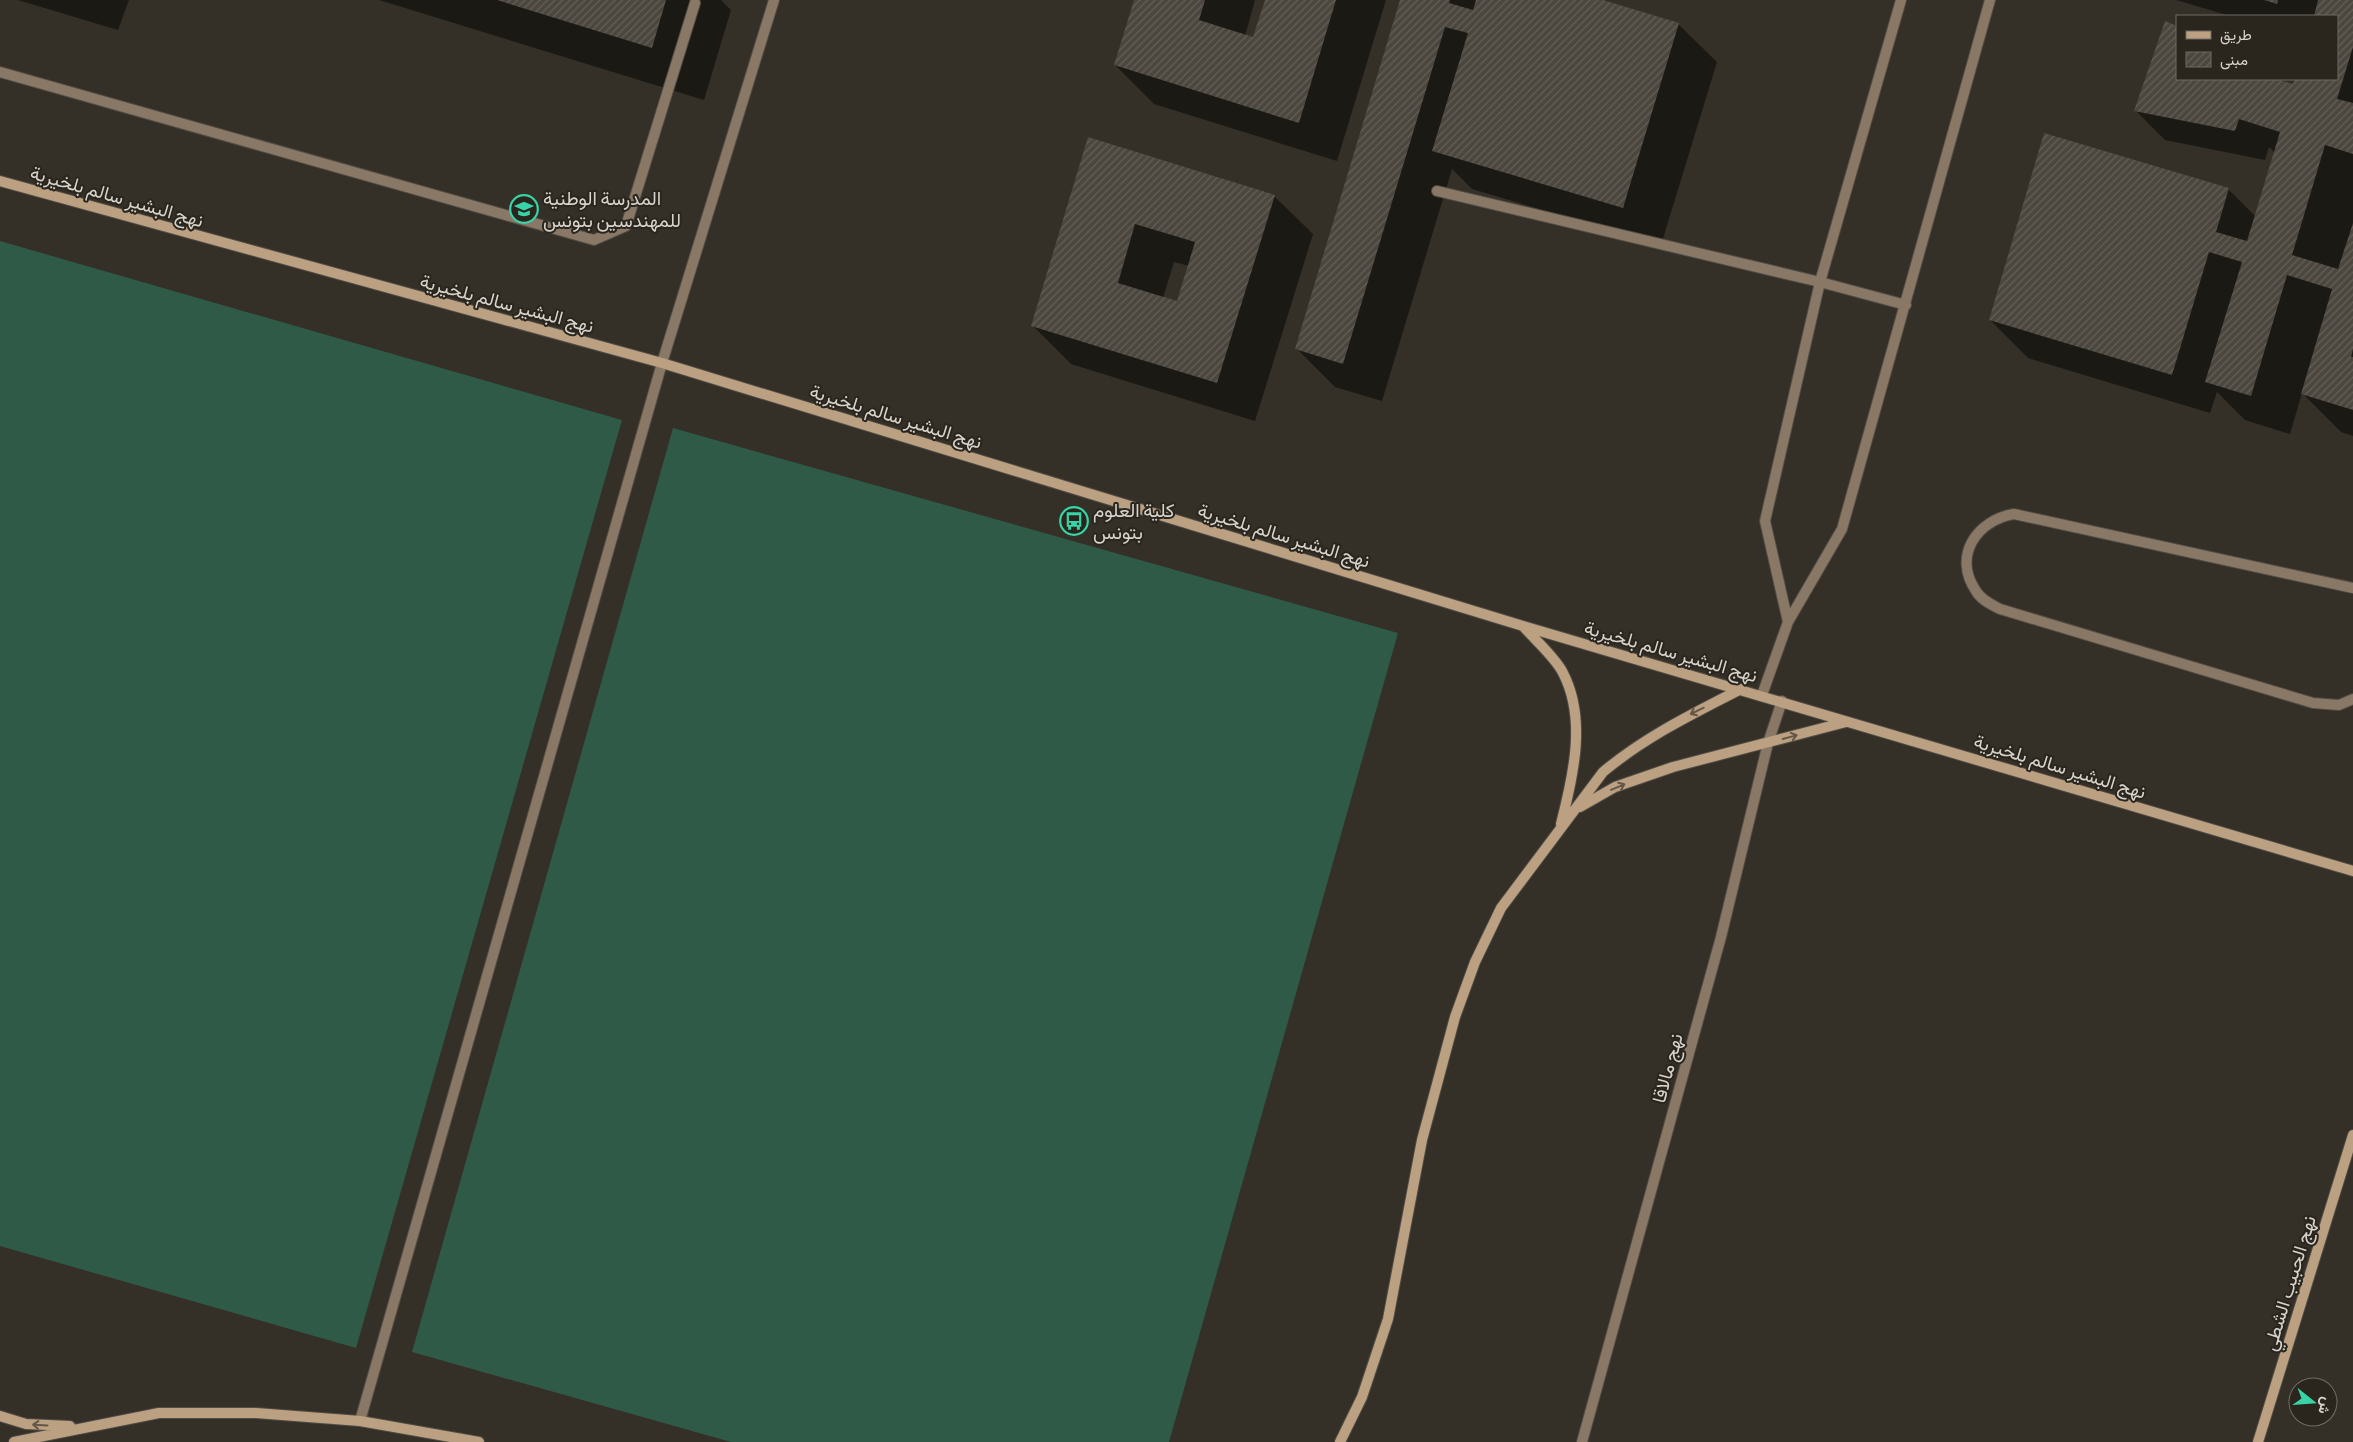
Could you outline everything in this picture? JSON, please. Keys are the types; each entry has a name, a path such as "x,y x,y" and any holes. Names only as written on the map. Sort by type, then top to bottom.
{"street":[{"path":"360,1421 662,363 774,0"},
{"path":"1788,622 1765,521 1820,282 1901,0"},
{"path":"1762,695 1788,622 1842,529 1990,0"},
{"path":"0,72 594,240 626,226 695,4"},
{"name":"نهج البشير سالم بلخيرية","path":"0,181 662,363 1522,626 1762,695 2353,872"},
{"path":"1436,191 1820,282 1906,305"},
{"path":"2353,588 2014,514 1999,517 1986,524 1976,535 1969,549 1967,564 1976,592 1987,602 2000,609 2314,703 2339,705 2353,699"},
{"path":"1522,626 1563,672 1573,702 1576,743 1572,782 1560,828"},
{"path":"1340,1442 1362,1397 1388,1319 1422,1140 1455,1017 1475,962 1501,908 1604,772 1624,755 1669,725 1741,690"},
{"name":"نهج مالاقا","path":"1582,1442 1721,937 1768,743 1782,702"},
{"path":"1575,810 1615,787 1664,770 1848,721"},
{"name":"نهج الحبيب الشطي","path":"2258,1442 2353,1135"},
{"path":"14,1442 81,1427 159,1413 256,1413 360,1421 479,1442"},
{"path":"0,1416 26,1424 81,1427"}],"green space":[{"path":"0,241 622,420 356,1348 0,1246"},
{"path":"673,428 1398,633 1169,1442 731,1442 412,1352"}],"building":[{"path":"497,0 666,0 652,48"},
{"path":"1134,0 1205,0 1199,20 1253,37 1265,0 1336,0 1299,123 1114,65"},
{"path":"1400,0 1450,0 1449,3 1473,10 1476,0 1603,0 1679,23 1623,208 1432,151 1468,33 1445,27 1343,364 1295,349"},
{"path":"2264,0 2278,0 2277,4"},
{"path":"2318,0 2353,0 2353,47 2337,99 2353,103 2353,154 2325,145 2292,255 2338,269 2353,223 2353,349 2351,357 2353,357 2353,410 2301,394 2332,289 2287,275 2251,396 2205,382 2242,262 2209,252 2172,375 1989,320 2044,133 2229,188 2216,232 2247,241 2280,132 2239,119 2235,131 2134,111 2165,21 2176,26 2176,80 2279,80 2293,84 2295,80 2338,80 2338,15 2314,15"},
{"path":"1088,137 1275,195 1217,383 1031,326","holes":["1135,224 1195,242 1177,301 1118,283"]}],"place":[{"name":"المدرسة الوطنية للمهندسين بتونس","path":"524,209"},
{"name":"كلية العلوم بتونس","path":"1074,521"}]}
